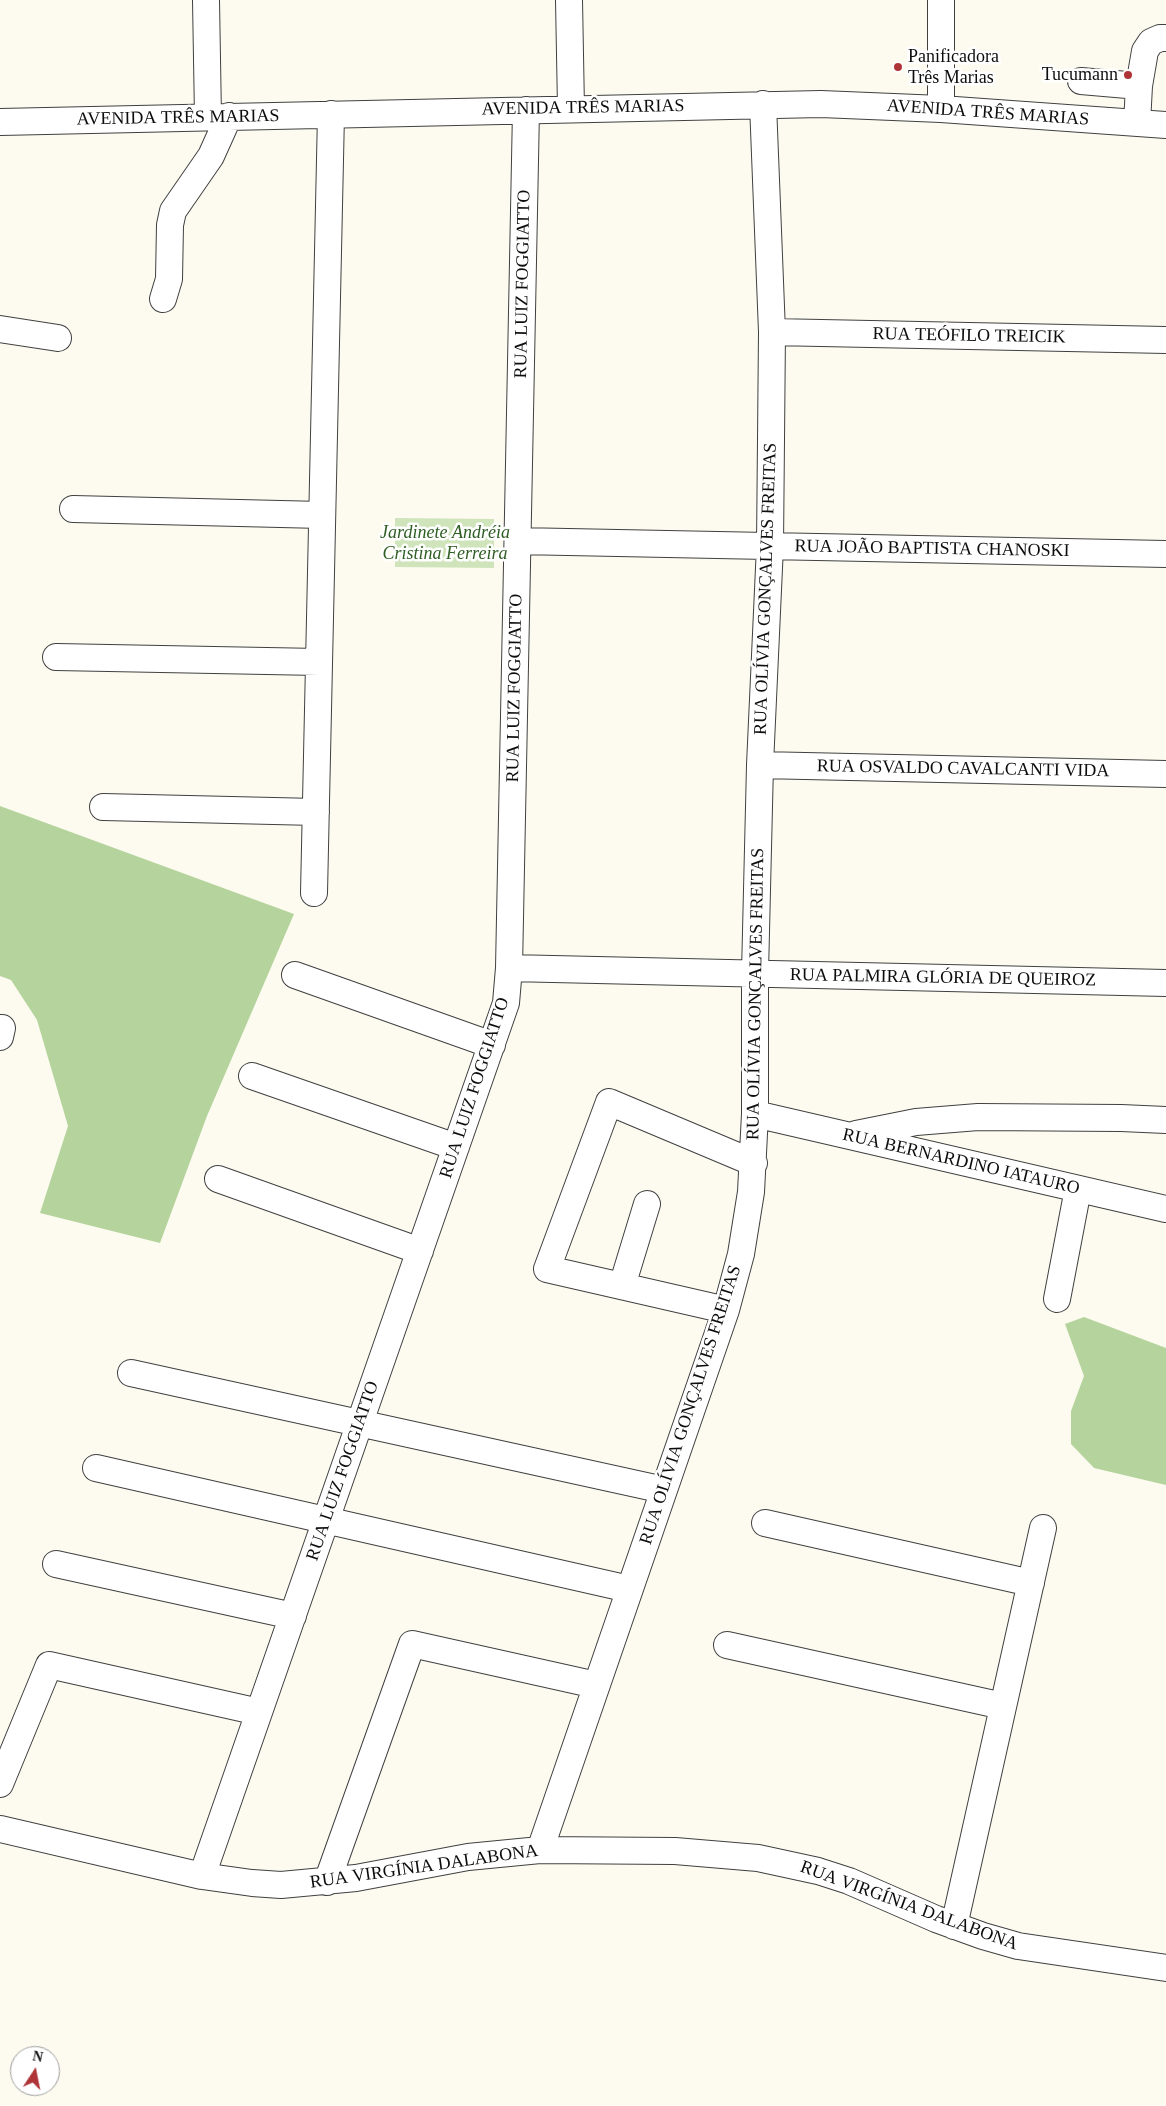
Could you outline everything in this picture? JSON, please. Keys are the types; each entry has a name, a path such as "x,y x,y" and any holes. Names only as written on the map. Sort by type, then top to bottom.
{"street":[{"path":"163,299 169,279 170,226 173,211 211,156 219,117 206,0"},
{"path":"569,0 571,108"},
{"path":"940,0 941,109"},
{"path":"1137,123 1139,86 1145,51 1151,42 1160,38 1166,38"},
{"path":"1081,81 1139,86"},
{"name":"RUA OLÍVIA GONÇALVES FREITAS","path":"540,1850 726,1310 741,1254 754,1163 755,973 760,765 770,546 772,332 763,104"},
{"name":"AVENIDA TRÊS MARIAS","path":"0,122 571,108 851,104 1166,125"},
{"name":"RUA LUIZ FOGGIATTO","path":"202,1876 506,1003 510,968 526,110"},
{"path":"314,893 331,114"},
{"path":"0,329 58,338"},
{"name":"RUA TEÓFILO TREICIK","path":"772,332 1166,340"},
{"path":"73,509 322,515"},
{"name":"RUA JOÃO BAPTISTA CHANOSKI","path":"518,541 1166,554"},
{"path":"56,657 319,662"},
{"name":"RUA OSVALDO CAVALCANTI VIDA","path":"760,765 1166,774"},
{"path":"103,807 316,812"},
{"name":"RUA PALMIRA GLÓRIA DE QUEIROZ","path":"510,968 1166,983"},
{"path":"295,975 492,1045"},
{"path":"252,1076 456,1147"},
{"path":"726,1310 547,1269 608,1102 754,1163"},
{"name":"RUA BERNARDINO IATAURO","path":"755,1114 1166,1208"},
{"path":"848,1136 948,1118 1166,1120"},
{"path":"218,1180 420,1251"},
{"path":"1057,1299 1078,1189"},
{"path":"622,1286 647,1204"},
{"path":"131,1373 664,1490"},
{"path":"96,1468 629,1589"},
{"path":"766,1523 1031,1583"},
{"path":"954,1926 1043,1528"},
{"path":"56,1564 293,1616"},
{"path":"327,1882 412,1644 596,1686"},
{"path":"727,1645 1003,1706"},
{"path":"0,1784 49,1665 259,1712"},
{"name":"RUA VIRGÍNIA DALABONA","path":"0,1829 202,1876 280,1885 327,1882 484,1855 540,1850 675,1851 734,1856 786,1863 849,1881 954,1926 1018,1946 1166,1968"}],"green space":[{"name":"Jardinete Andréia Cristina Ferreira","path":"395,518 494,519 494,568 395,567"},
{"path":"0,806 294,914 207,1116 160,1243 40,1213 68,1126 37,1020 11,980 0,976"},
{"path":"1084,1317 1166,1348 1166,1485 1094,1468 1071,1444 1071,1411 1084,1376 1065,1324"}],"place":[{"name":"Panificadora Três Marias","path":"898,67"},
{"name":"Tucumann","path":"1128,75"}]}
